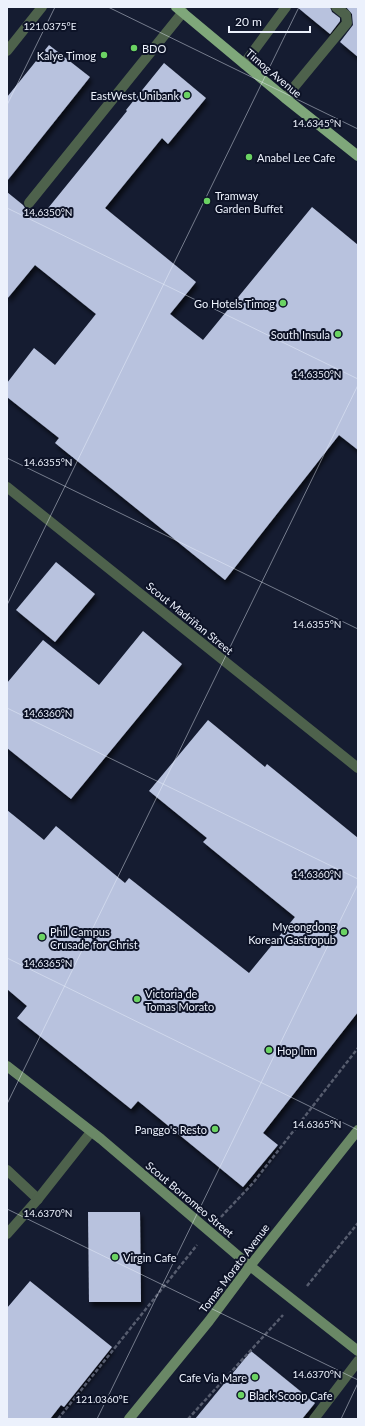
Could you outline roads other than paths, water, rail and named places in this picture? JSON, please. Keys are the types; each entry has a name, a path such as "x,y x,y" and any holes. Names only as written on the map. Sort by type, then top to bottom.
{"main road":[{"name":"Timog Avenue","path":"180,9 285,98 358,156"}],"street":[{"path":"7,51 42,7"},
{"path":"244,64 286,7"},
{"path":"285,98 347,23 346,15 336,7"},
{"path":"29,203 180,9"},
{"name":"Scout Madriñan Street","path":"7,487 358,768"},
{"name":"Scout Borromeo Street","path":"7,1066 91,1132 250,1266 358,1351"},
{"name":"Tomas Morato Avenue","path":"129,1419 209,1321 250,1266 358,1130"},
{"path":"7,1234 38,1199 91,1132"},
{"path":"7,1170 38,1199"},
{"path":"314,1419 358,1361"}],"place":[{"name":"BDO","path":"134,48"},
{"name":"Kalye Timog","path":"104,55"},
{"name":"EastWest Unibank","path":"187,95"},
{"name":"Anabel Lee Cafe","path":"249,157"},
{"name":"Tramway Garden Buffet","path":"207,201"},
{"name":"Go Hotels Timog","path":"283,303"},
{"name":"South Insula","path":"338,334"},
{"name":"Myeongdong Korean Gastropub","path":"344,932"},
{"name":"Phil Campus Crusade for Christ","path":"42,937"},
{"name":"Victoria de Tomas Morato","path":"137,999"},
{"name":"Hop Inn","path":"269,1050"},
{"name":"Panggo's Resto","path":"215,1129"},
{"name":"Virgin Cafe","path":"115,1257"},
{"name":"Cafe Via Mare","path":"255,1377"},
{"name":"Black Scoop Cafe","path":"241,1395"}]}
